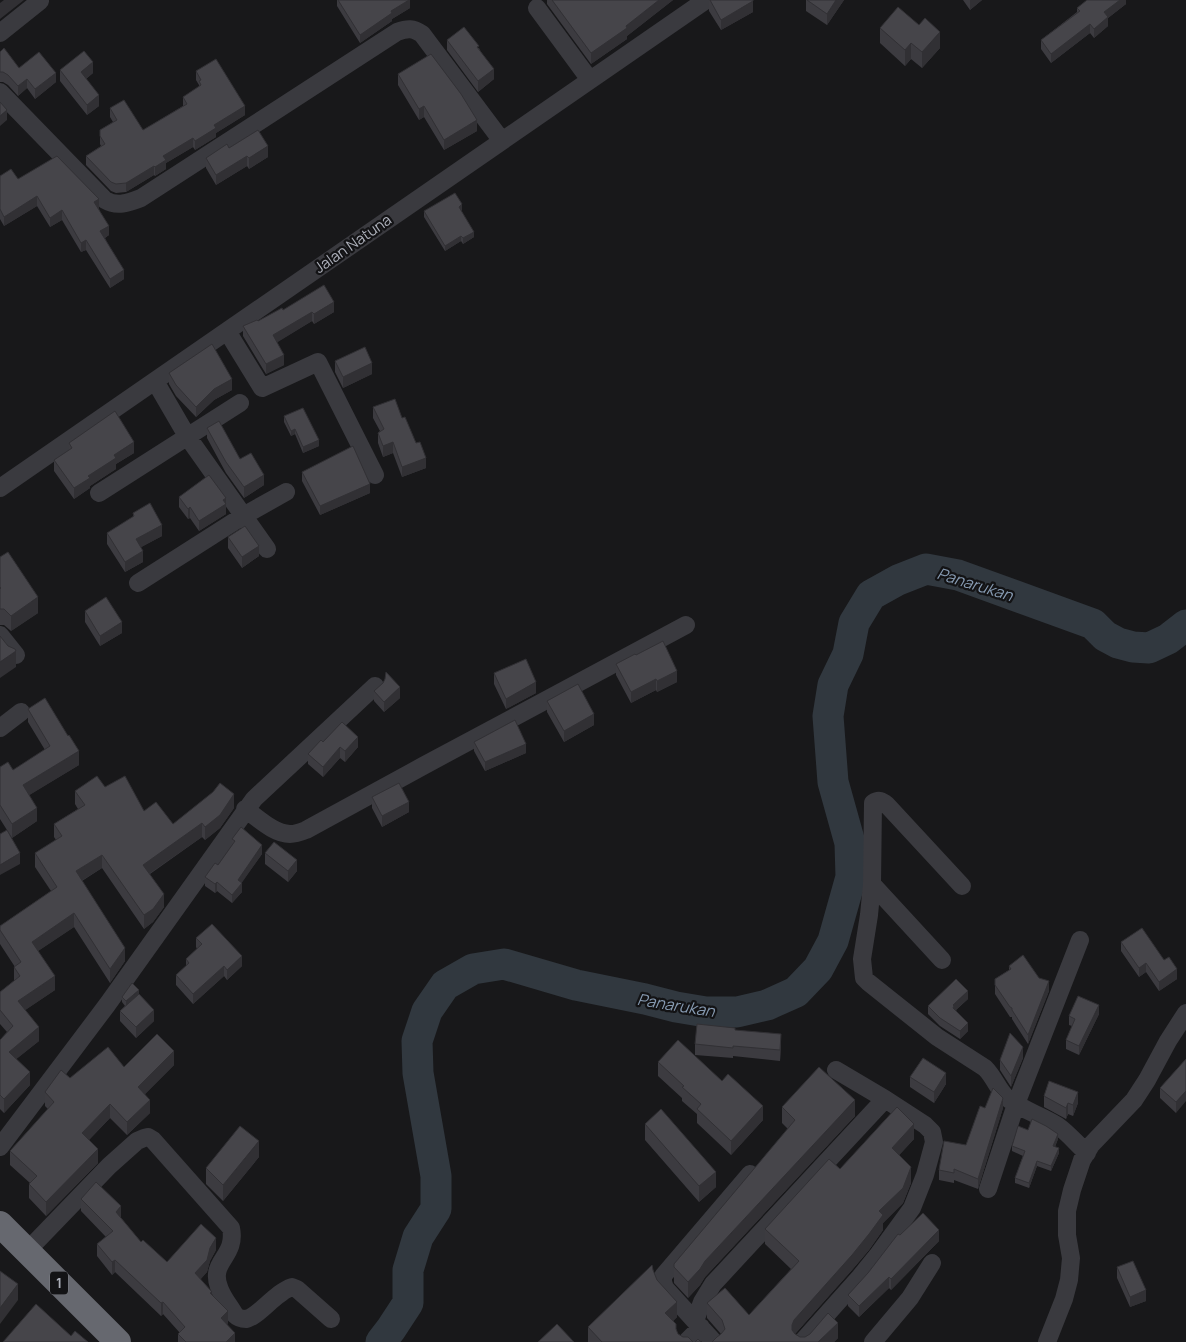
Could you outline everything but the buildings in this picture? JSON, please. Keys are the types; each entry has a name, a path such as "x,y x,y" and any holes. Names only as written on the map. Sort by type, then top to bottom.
{"highway":[{"name":"1","path":"0,1224 118,1342"}],"street":[{"path":"0,34 40,0"},
{"name":"Jalan Natuna","path":"0,488 700,2"},
{"path":"537,8 590,80"},
{"path":"0,92 105,200 111,204 122,204 140,198 406,28 414,29 422,34 502,141"},
{"path":"227,331 262,388 318,362 375,475"},
{"path":"155,381 187,436 267,549"},
{"path":"99,493 240,403"},
{"path":"138,583 244,516 286,492"},
{"path":"245,809 272,828 282,832 288,834 306,830 686,625"},
{"path":"0,635 16,655"},
{"path":"0,1147 107,1006 245,809 375,686"},
{"path":"0,728 21,712"},
{"path":"962,886 882,800 877,800 873,803 872,884 862,959 864,978 937,1037 985,1068 992,1075 1002,1093 1016,1104 1058,1126 1087,1153"},
{"path":"872,884 942,960"},
{"path":"988,1189 1016,1104 1080,940"},
{"path":"1047,1342 1064,1299 1069,1280 1071,1258 1067,1235 1068,1211 1076,1173 1091,1145 1134,1100 1186,1014"},
{"path":"802,1342 877,1256 912,1208 925,1175 934,1142 932,1132 925,1125 836,1070"},
{"path":"686,1342 698,1324 702,1302 713,1284 885,1099"},
{"path":"27,1251 109,1166 137,1141 148,1137 153,1140 231,1228 232,1243 218,1268 217,1280 219,1289 235,1315 244,1319 251,1317 281,1292 292,1288 298,1290 331,1320"},
{"path":"714,1342 665,1288 663,1276 762,1159"},
{"path":"873,1342 910,1298 932,1263"}],"waterway":[{"name":"Panarukan","path":"381,1342 408,1303 408,1270 418,1237 436,1209 436,1176 418,1073 417,1041 427,1011 445,985 473,969 504,964 576,985 676,1007 706,1012 737,1012 767,1005 796,992 818,969 833,941 851,877 850,843 833,782 828,716 833,685 848,654 854,623 871,595 898,580 926,569 958,575 1093,624 1105,636 1118,643 1133,647 1149,648 1168,639 1186,625"}]}
